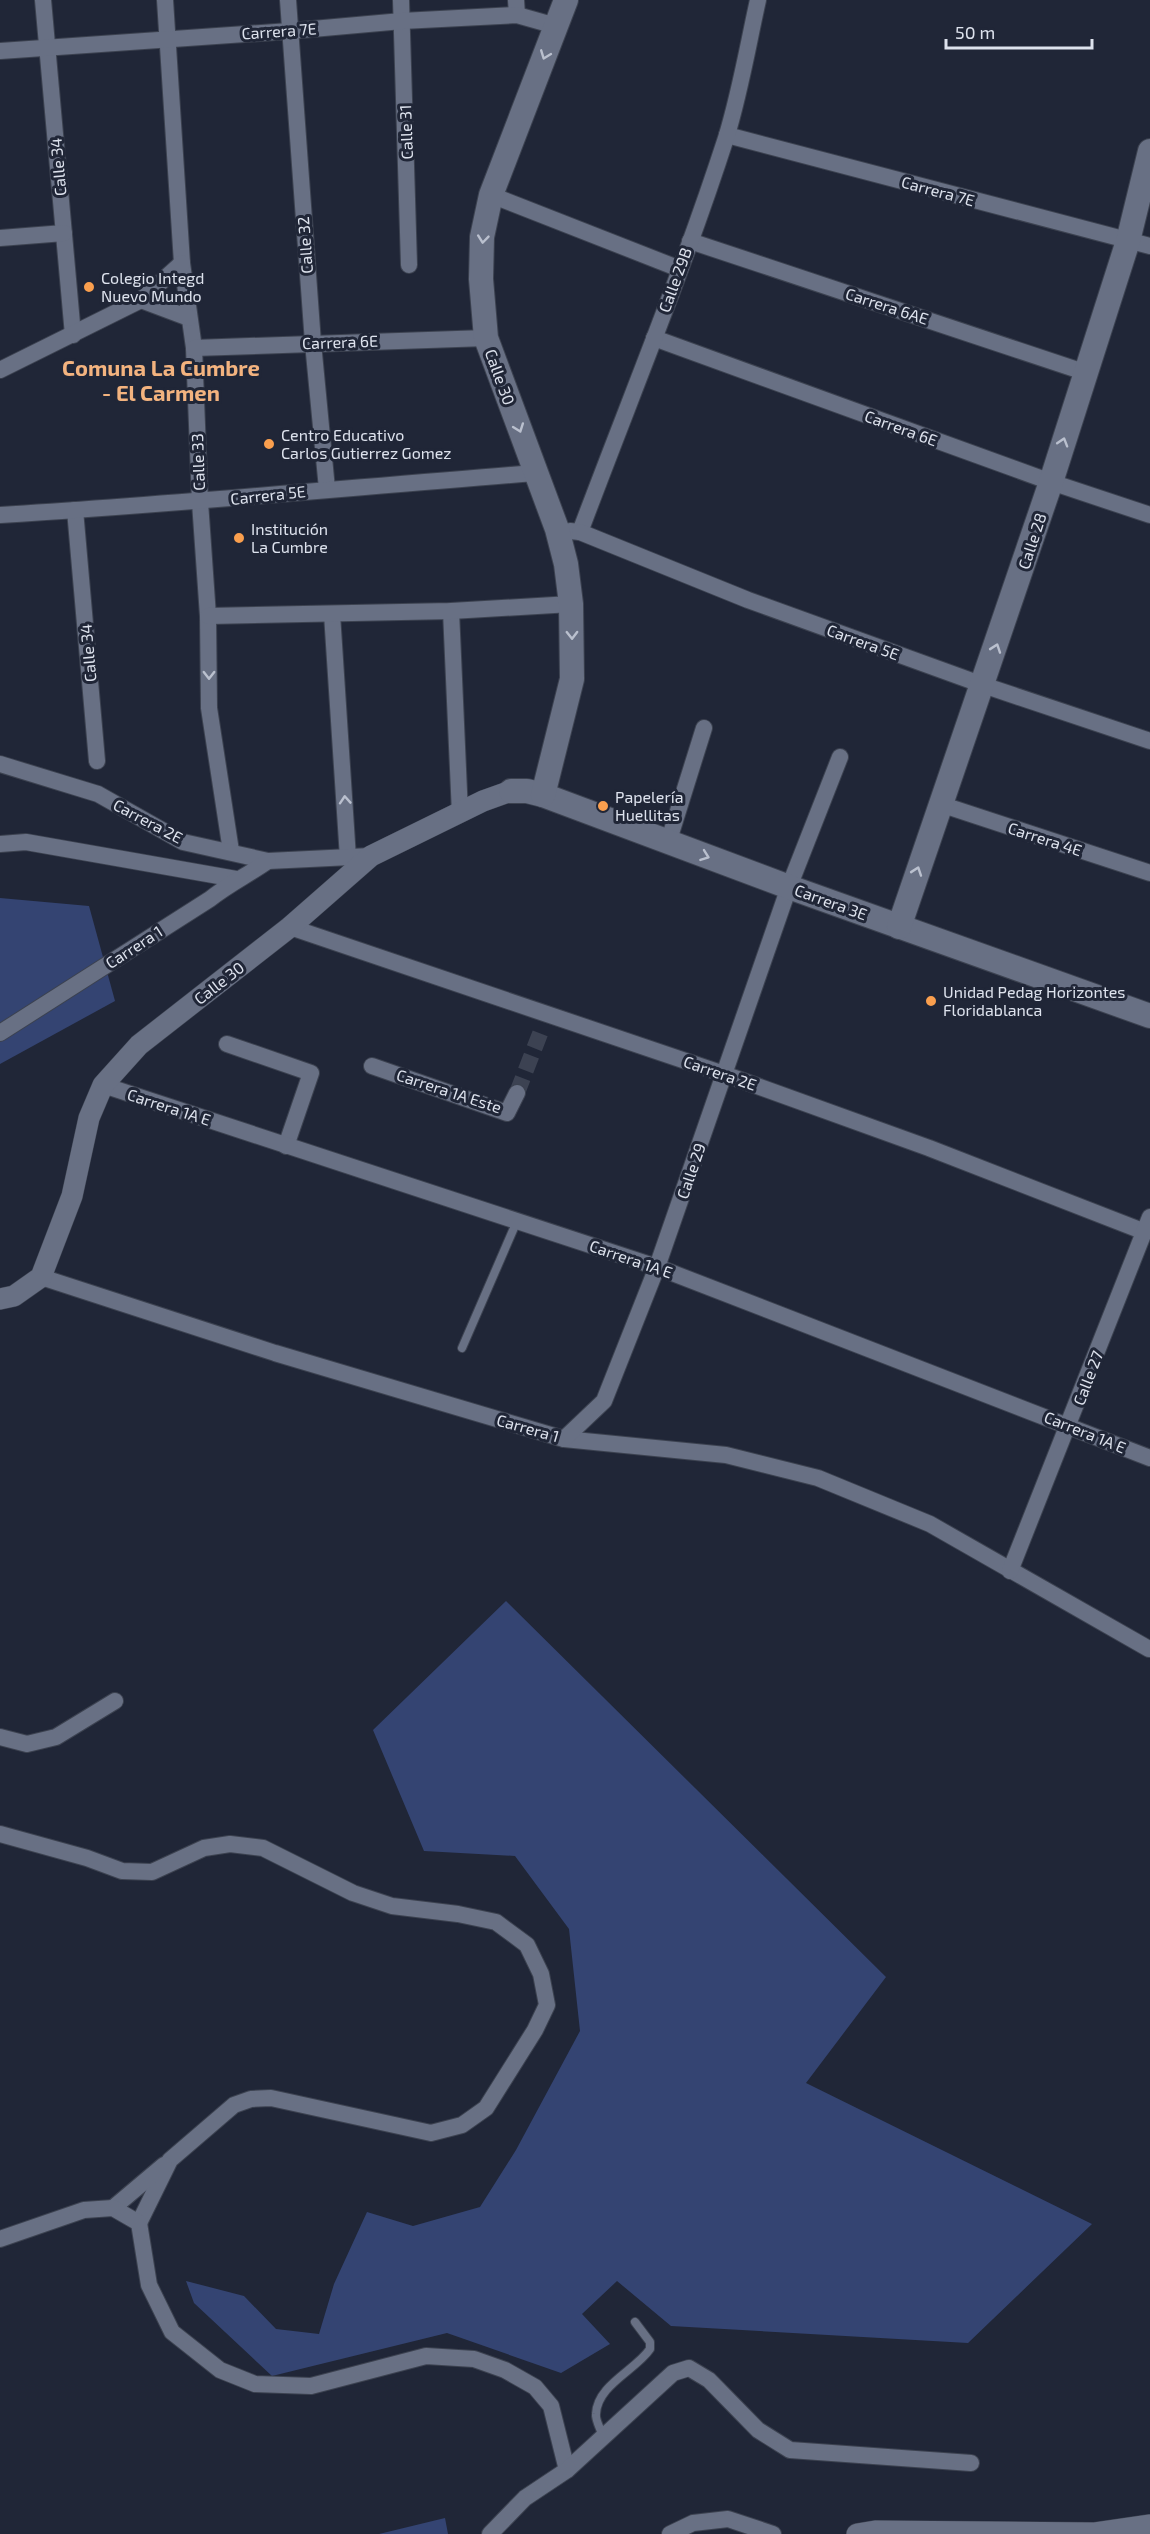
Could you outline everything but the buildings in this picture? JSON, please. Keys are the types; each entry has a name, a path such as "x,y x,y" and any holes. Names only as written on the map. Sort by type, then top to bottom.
{"main road":[{"name":"Calle 30","path":"543,795 572,679 571,604 566,564 556,529 486,338 481,279 482,237 491,195 566,0"},
{"name":"Calle 28","path":"898,927 983,685 1051,482 1084,372 1139,243 1150,150"},
{"name":"Calle 30","path":"511,791 551,757"},
{"name":"Carrera 3E","path":"511,791 527,791 543,795 898,927 1150,1016"}],"street":[{"name":"Calle 34","path":"43,0 74,335"},
{"name":"Calle 33","path":"165,0 182,263 194,348 200,502 208,616 209,708 234,852 245,860 247,868 240,879"},
{"name":"Calle 32","path":"288,0 313,343 327,489"},
{"name":"Calle 31","path":"401,0 409,265"},
{"name":"Calle 29B","path":"580,532 680,269 727,135 758,0"},
{"name":"Carrera 7E","path":"0,51 290,31 516,8 556,26"},
{"name":"Carrera 7E","path":"727,135 1139,243"},
{"path":"491,195 680,269"},
{"path":"0,238 64,233"},
{"name":"Carrera 6AE","path":"690,241 1084,372"},
{"path":"0,370 141,300 182,263"},
{"path":"141,300 189,318"},
{"name":"Carrera 6E","path":"194,348 486,338"},
{"name":"Carrera 6E","path":"654,338 1051,482 1150,515"},
{"name":"Carrera 5E","path":"0,515 200,502 327,489 536,473"},
{"name":"Calle 34","path":"75,510 97,761"},
{"path":"556,529 580,532"},
{"name":"Carrera 5E","path":"580,532 748,600 983,685 1150,741"},
{"path":"208,616 451,611 571,604"},
{"path":"451,611 460,814"},
{"path":"332,614 348,858"},
{"path":"668,843 704,728"},
{"name":"Calle 29","path":"564,1438 604,1401 657,1267 789,887 840,757"},
{"name":"Carrera 2E","path":"0,764 98,794 183,842 268,861 371,856"},
{"name":"Calle 30","path":"41,1277 72,1196 89,1118 103,1085 139,1045 290,927 371,856 483,801 511,791"},
{"name":"Carrera 4E","path":"940,804 1150,873"},
{"path":"0,844 26,842 240,879"},
{"name":"Carrera 1","path":"0,1034 268,861"},
{"name":"Carrera 2E","path":"290,927 545,1020 724,1074 1148,1224"},
{"path":"227,1044 311,1073 286,1146"},
{"name":"Carrera 1A Este","path":"372,1066 507,1113 517,1093"},
{"name":"Carrera 1A E","path":"103,1085 657,1267 1150,1458"},
{"name":"Calle 27","path":"1010,1571 1148,1224"},
{"path":"0,1299 14,1296 41,1277"},
{"name":"Carrera 1","path":"41,1277 275,1353 564,1438 726,1455 818,1478 930,1524 1149,1649"},
{"path":"0,1737 27,1744 56,1737 115,1701"},
{"path":"0,1834 87,1858 122,1871 152,1872 204,1848 230,1844 263,1848 353,1893 392,1906 458,1914 496,1923 527,1945 541,1974 547,2006 515,2064 486,2108 462,2125 431,2133 271,2098 251,2099 234,2105 113,2208"},
{"path":"170,2160 139,2223 149,2285 172,2332 220,2370 255,2385 311,2386 426,2356 474,2359 505,2370 535,2387 550,2406 567,2470"},
{"path":"0,2239 84,2210 113,2208 139,2223"},
{"path":"489,2534 525,2498 567,2470 673,2373 689,2368 709,2380 758,2430 790,2450 971,2463"},
{"path":"670,2534 693,2523 728,2519 773,2534"},
{"path":"857,2534 875,2531 1095,2533 1150,2525"}],"lane":[{"path":"462,1348 517,1221"},
{"path":"603,2436 595,2415 606,2390 650,2349 650,2342 635,2322"}],"shaded area":[{"path":"0,898 89,906 115,1001 0,1064"},
{"path":"506,1601 886,1977 806,2083 1092,2224 968,2343 671,2326 617,2281 582,2314 610,2344 561,2373 447,2333 272,2376 194,2303 186,2281 244,2296 276,2329 319,2334 334,2284 367,2212 413,2226 480,2207 516,2150 580,2031 569,1929 515,1856 424,1851 373,1730"},
{"path":"445,2518 448,2534 379,2534"}],"tunnel":[{"path":"517,1093 543,1026"}],"place":[{"name":"Colegio Integd Nuevo Mundo","path":"89,287"},
{"name":"Centro Educativo Carlos Gutierrez Gomez","path":"269,444"},
{"name":"Institución La Cumbre","path":"239,538"},
{"name":"Papelería Huellitas","path":"603,806"},
{"name":"Unidad Pedag Horizontes Floridablanca","path":"931,1001"}],"district":[{"name":"Comuna La Cumbre - El Carmen","path":"161,380"}]}
